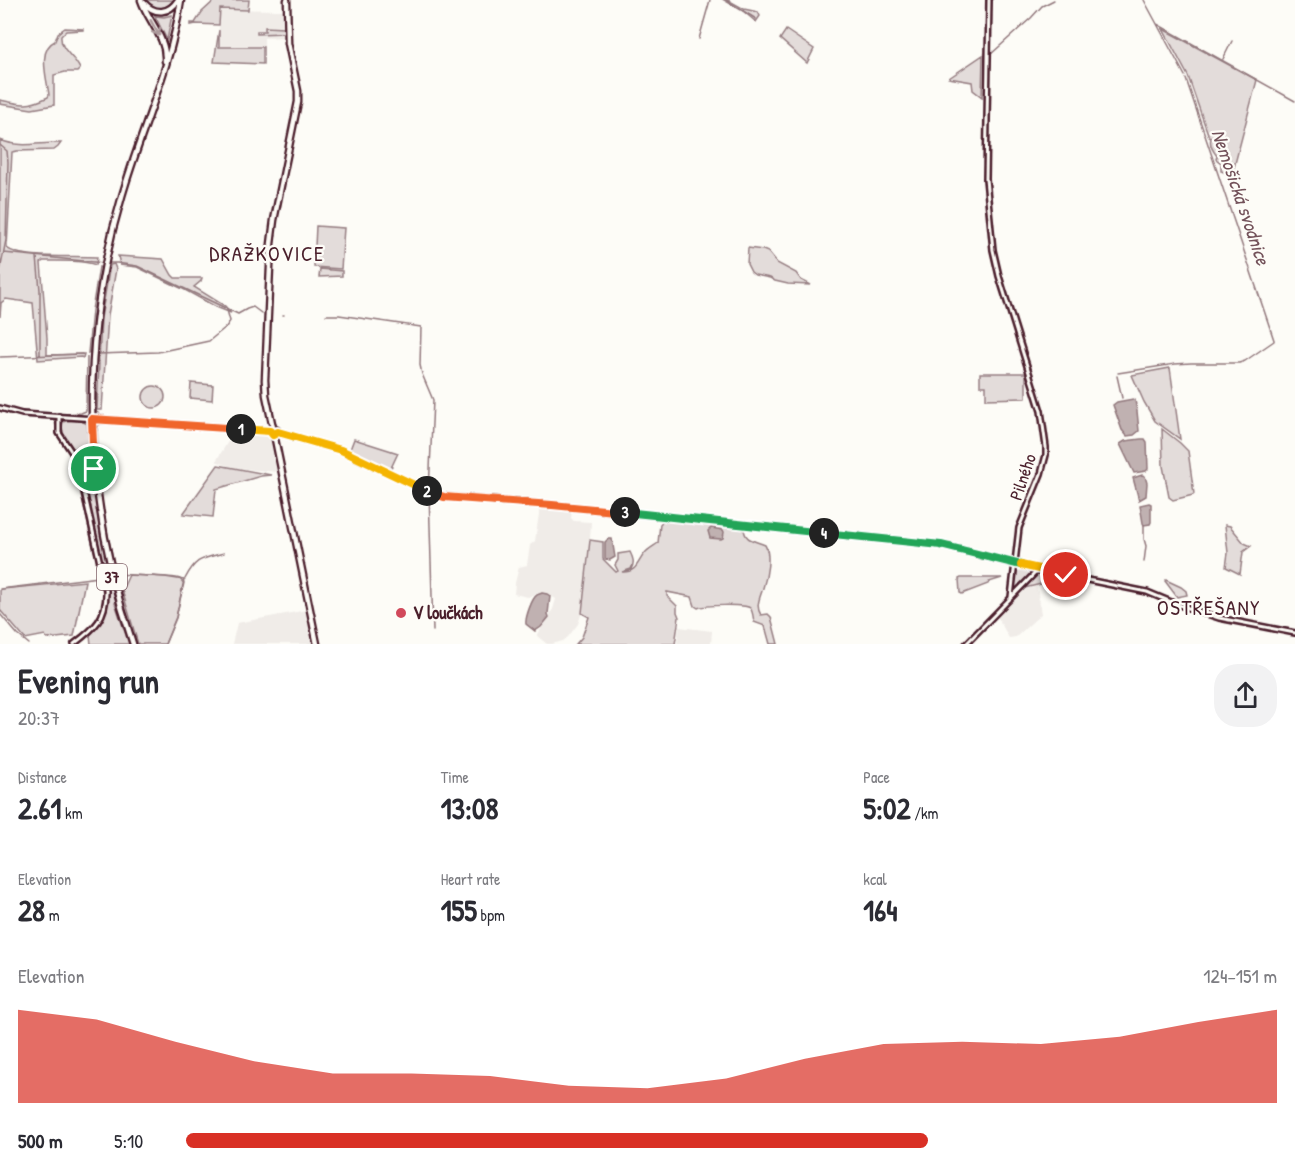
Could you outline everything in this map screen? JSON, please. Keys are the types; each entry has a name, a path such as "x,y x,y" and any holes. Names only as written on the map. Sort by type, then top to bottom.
{"main road":[{"path":"142,0 150,9 160,12 170,9 180,1"},
{"path":"142,0 165,46 164,73"},
{"path":"287,0 288,43 298,102 272,230 265,386 318,644"},
{"name":"37","path":"133,644 118,598 103,533 96,485 92,419 93,354 98,301 106,258 122,195 164,73 174,38 180,1"}],"street":[{"name":"Pilného","path":"989,0 986,183 992,245 996,266 1043,420 1046,455 1041,474 1020,525 1011,597"},
{"path":"0,408 22,414 273,432 341,450 444,497 552,505 941,545 1038,570 1147,592 1219,618 1295,633"},
{"path":"59,416 59,433 76,460 106,590 105,608 99,621 90,632 74,644"},
{"path":"966,644 1038,570"}],"shaded area":[{"path":"146,0 174,0 160,8 149,4"},
{"path":"215,0 249,0 248,10 220,9 219,25 191,25 195,23 202,12"},
{"path":"724,0 744,9 758,12 760,16 756,22"},
{"path":"220,9 283,10 285,37 264,38 264,47 218,47"},
{"path":"172,15 167,40 155,16"},
{"path":"265,27 283,28 285,33 257,34 257,31 265,31"},
{"path":"65,28 83,29 66,31 61,36 63,46 80,69 77,72 54,75 54,105 32,109 0,104 0,100 30,104 48,97 44,65 46,51 55,41 58,33"},
{"path":"1163,29 1257,80 1232,175 1221,171 1221,163 1216,159 1211,138 1188,76"},
{"path":"219,30 219,47 263,47 263,64 214,62"},
{"path":"786,30 814,49 807,63 780,39"},
{"path":"983,55 982,97 973,90 972,82 949,78"},
{"path":"0,140 23,145 61,143 54,150 12,152 7,248 14,252 36,256 97,257 96,265 70,261 43,261 41,263 47,355 84,354 83,358 38,360 33,303 6,299 1,303 0,317"},
{"path":"316,226 344,228 341,269 314,267"},
{"path":"748,248 768,252 777,263 796,273 801,280 811,285 788,284 755,275 747,264"},
{"path":"118,256 163,259 175,278 202,278 194,287 225,306 231,313 137,267 120,265"},
{"path":"114,264 116,269 108,315 102,410 97,410 101,318 110,265"},
{"path":"99,267 101,268 90,352 88,353 92,310"},
{"path":"320,269 342,271 342,276 319,277"},
{"path":"1170,368 1180,439 1155,421 1132,375"},
{"path":"980,373 1026,373 1026,398 986,399 986,386 980,386"},
{"path":"191,383 213,385 212,400 190,398"},
{"path":"154,386 162,389 165,397 162,405 154,408 146,405 143,397 146,389"},
{"path":"1133,399 1139,431 1127,436 1122,430 1113,405"},
{"path":"65,419 84,421 89,426 100,534 115,603 129,644 91,644 90,635 101,619 107,603 107,589 79,464 76,455 61,433 63,431 61,431 61,422"},
{"path":"1162,429 1188,451 1193,495 1173,500 1169,497 1163,466"},
{"path":"237,432 265,434 270,437 279,472 233,468 216,461 232,435"},
{"path":"354,439 398,453 390,470 349,452"},
{"path":"1145,439 1148,469 1134,473 1120,444 1125,441"},
{"path":"218,465 271,475 216,489 213,517 183,514"},
{"path":"1145,476 1147,483 1146,496 1139,500 1133,478"},
{"path":"1151,504 1151,522 1144,525 1140,505"},
{"path":"540,507 572,510 571,518 574,521 591,522 582,612 578,624 568,637 552,644 547,644 537,636 553,609 556,599 545,593 528,597 514,594 519,567 527,565 530,545 535,541"},
{"path":"664,519 744,527 748,538 765,545 768,566 758,608 761,615 768,614 771,617 778,644 770,644 765,626 754,622 750,608 724,605 698,608 692,597 667,592 667,596 677,606 679,617 675,644 576,644 582,637 589,617 582,613 590,540 603,542 603,559 616,572 618,571 615,565 618,554 630,552 633,560 632,567 622,572 631,571 646,552 658,543 660,524"},
{"path":"1225,525 1230,526 1244,543 1251,546 1243,552 1240,574 1226,567 1228,553"},
{"path":"711,528 723,530 723,538 710,538 708,531"},
{"path":"612,539 615,557 610,560 605,559 605,542"},
{"path":"1016,568 1033,572 1016,589 1014,586"},
{"path":"1043,572 1064,577 1064,580 1025,588 1036,575"},
{"path":"129,575 176,578 184,583 176,617 165,644 138,644 122,590"},
{"path":"1002,578 962,594 959,579"},
{"path":"1166,580 1181,587 1187,595 1177,597"},
{"path":"85,581 74,636 47,639 45,635 25,639 0,610 0,590 2,589"},
{"path":"1037,586 1041,614 1016,637 1009,638 997,616 1022,590"},
{"path":"542,593 550,596 549,617 535,631 526,624 527,617 533,600"},
{"path":"307,610 314,644 232,644 237,623"},
{"path":"679,627 712,631 711,644 677,644"}],"waterway":[{"path":"699,39 710,0"},
{"path":"726,0 756,19"},
{"path":"990,55 1042,6 1054,0"},
{"path":"1144,0 1157,24 1295,101"},
{"name":"Nemošická svodnice","path":"1157,24 1185,76"},
{"path":"1223,59 1232,41"},
{"name":"Nemošická svodnice","path":"1118,373 1175,364 1239,363 1274,341 1186,79"},
{"path":"0,145 7,151 8,162 6,240 0,271"},
{"path":"4,253 104,263"},
{"path":"37,257 40,290 40,355"},
{"path":"109,263 137,266 238,314 253,307 261,313"},
{"path":"98,354 158,352 209,341 230,321 227,310"},
{"path":"326,315 421,327 420,365 433,400 429,492 433,631"},
{"path":"0,357 82,354"},
{"path":"97,356 96,412 123,419"},
{"path":"62,414 86,411 87,357"},
{"name":"Nemošická svodnice","path":"1117,376 1122,398"},
{"path":"0,411 13,415 52,418 55,421 57,435 71,455 74,464 103,596"},
{"path":"89,452 87,424 75,420 63,422 64,436 82,468 91,507"},
{"path":"101,497 97,427 100,424 120,423"},
{"path":"125,423 164,426"},
{"path":"103,511 116,574 184,580 176,618 165,644"},
{"name":"Nemošická svodnice","path":"1144,525 1146,546 1144,562"},
{"path":"185,579 192,567 200,560 224,553"},
{"path":"0,589 99,577"},
{"path":"0,614 29,644"}],"place":[{"name":"V loučkách","path":"401,613"}],"district":[{"name":"DRAŽKOVICE","path":"267,254"},
{"name":"OSTŘEŠANY","path":"1209,608"}],"route":[{"path":"94,469 92,419 270,431 273,435 278,432 341,450 440,496 552,505 936,544 1066,575"}]}
